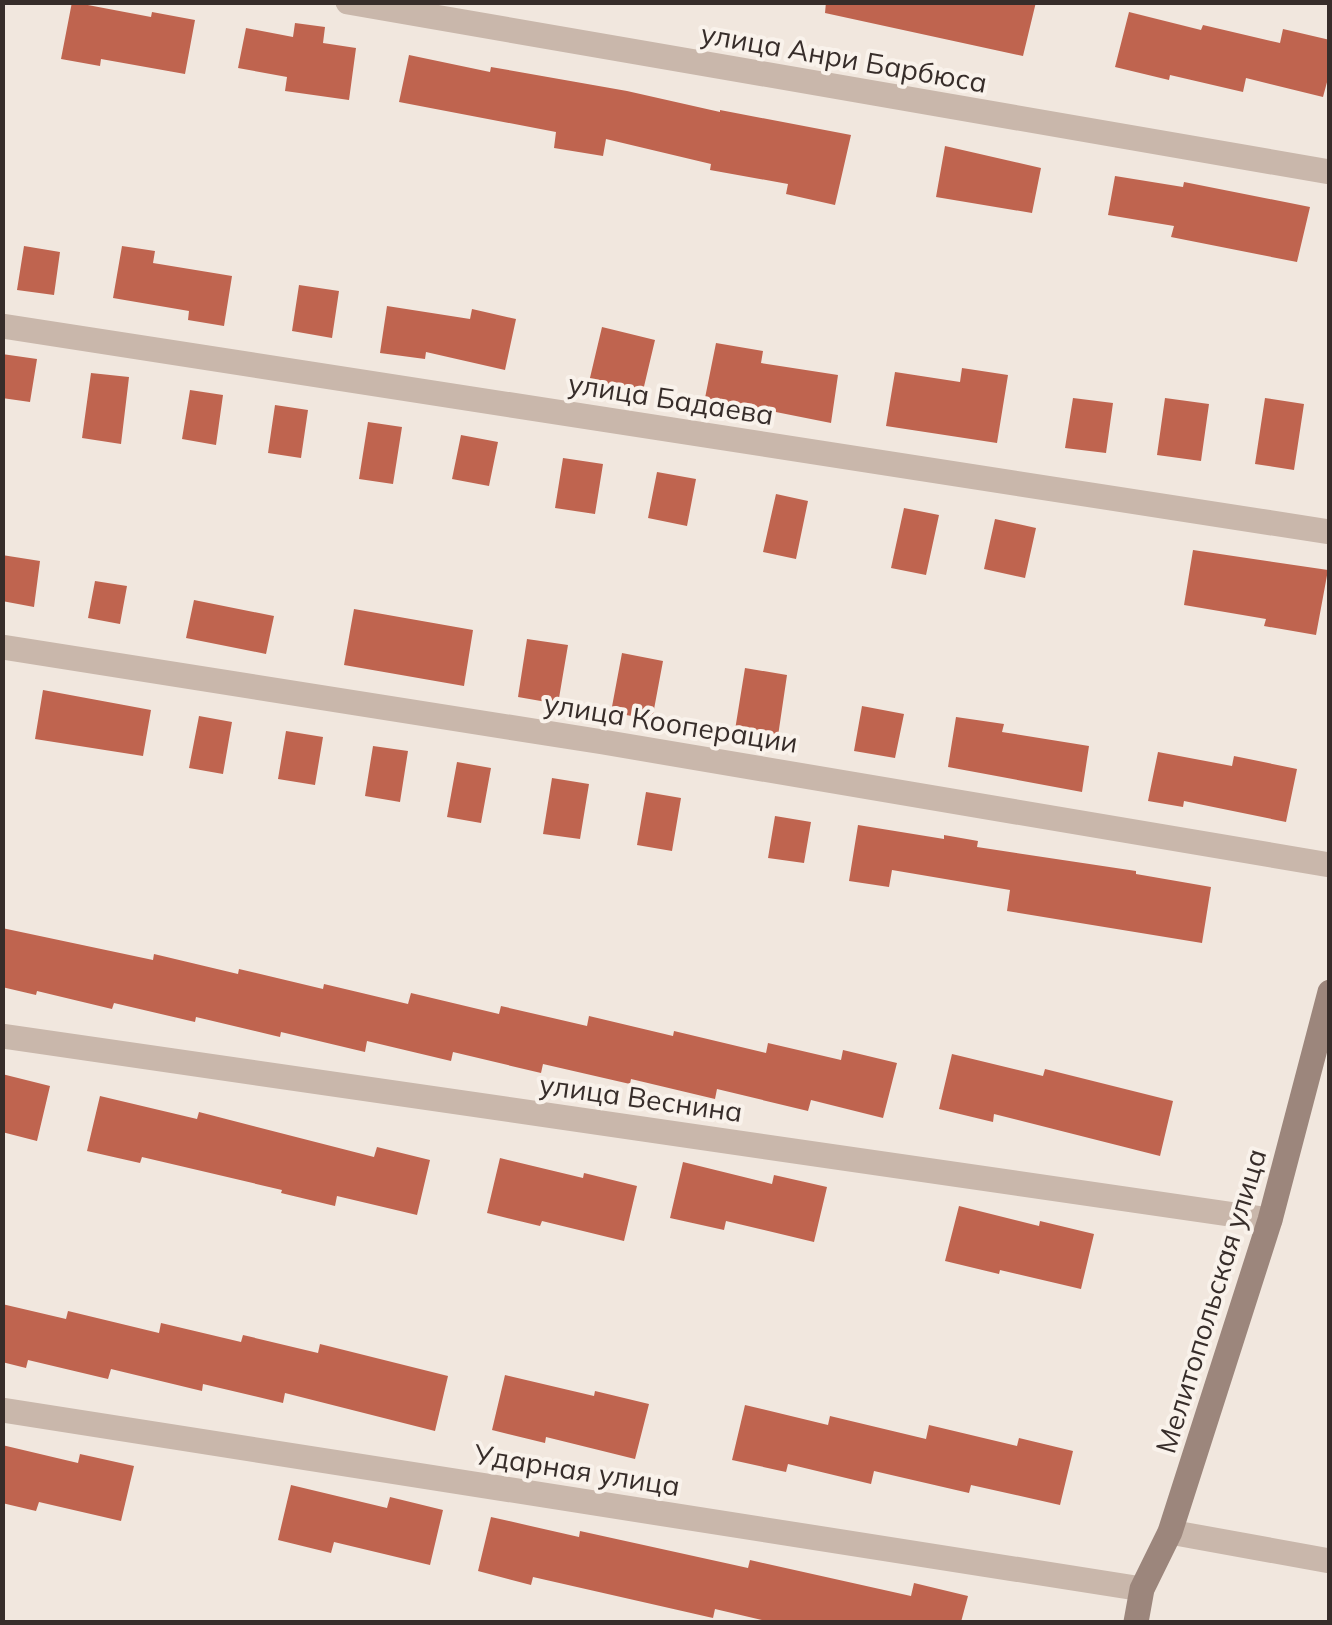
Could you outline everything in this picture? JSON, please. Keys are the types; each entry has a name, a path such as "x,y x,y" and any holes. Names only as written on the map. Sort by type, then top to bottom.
{"street":[{"name":"улица Анри Барбюса","path":"348,2 1330,172"},
{"name":"улица Бадаева","path":"2,326 1330,532"},
{"name":"улица Кооперации","path":"2,646 603,742 1330,865"},
{"name":"Мелитопольская улица","path":"1136,1622 1142,1589 1170,1532 1270,1220 1330,992"},
{"name":"улица Веснина","path":"2,1036 1270,1220"},
{"name":"Ударная улица","path":"2,1410 1142,1589"},
{"path":"1170,1532 1330,1561"}],"building":[{"path":"72,2 151,17 152,12 195,20 185,74 101,59 100,66 61,59"},
{"path":"826,2 1036,2 1023,56 825,13"},
{"path":"1129,12 1201,30 1203,25 1280,43 1283,29 1330,40 1330,71 1323,97 1246,78 1243,92 1115,67"},
{"path":"295,23 325,27 323,43 356,48 349,100 285,91 287,77 238,68 246,28 293,37"},
{"path":"409,55 490,72 491,67 627,91 851,135 835,205 786,194 788,184 710,170 711,164 606,139 603,156 554,148 556,132 399,102"},
{"path":"945,146 1041,168 1032,213 936,197"},
{"path":"1115,176 1183,187 1184,182 1310,207 1297,262 1171,237 1174,226 1108,215"},
{"path":"24,246 60,252 54,295 17,290"},
{"path":"122,246 155,251 153,263 232,276 224,326 188,320 189,311 113,298"},
{"path":"299,285 339,291 332,338 292,331"},
{"path":"387,306 470,319 472,309 516,319 505,370 426,352 425,359 380,353"},
{"path":"602,327 655,340 642,395 589,382"},
{"path":"716,343 763,351 761,363 838,375 831,423 705,398"},
{"path":"2,354 37,359 30,402 2,398"},
{"path":"962,368 1008,375 997,443 886,426 895,372 960,382"},
{"path":"91,373 129,377 121,444 82,438"},
{"path":"190,390 223,395 216,445 182,439"},
{"path":"1073,398 1113,403 1106,453 1065,448"},
{"path":"1165,398 1209,404 1201,461 1157,455"},
{"path":"1265,398 1304,404 1294,470 1255,464"},
{"path":"275,405 308,410 301,458 268,453"},
{"path":"368,422 402,427 393,484 359,479"},
{"path":"461,435 498,442 489,486 452,479"},
{"path":"563,458 603,464 595,514 555,508"},
{"path":"657,472 696,479 687,526 648,518"},
{"path":"776,494 808,501 796,559 763,552"},
{"path":"904,508 939,515 926,575 891,568"},
{"path":"995,519 1036,528 1025,578 984,569"},
{"path":"1193,550 1328,570 1316,635 1264,626 1266,619 1184,605"},
{"path":"2,555 40,561 34,607 2,601"},
{"path":"95,581 127,586 120,624 88,618"},
{"path":"194,600 274,616 266,654 186,638"},
{"path":"354,609 473,630 464,686 344,665"},
{"path":"527,639 568,645 558,704 518,697"},
{"path":"622,653 663,661 652,720 611,712"},
{"path":"745,668 787,675 778,736 735,730"},
{"path":"43,690 151,710 143,756 35,739"},
{"path":"862,706 904,714 895,758 854,751"},
{"path":"199,716 232,722 223,774 189,768"},
{"path":"956,717 1004,724 1002,732 1089,746 1082,792 948,767"},
{"path":"286,731 323,737 315,785 278,779"},
{"path":"373,746 408,751 400,802 365,796"},
{"path":"1158,752 1232,766 1234,756 1297,769 1286,822 1184,801 1183,807 1148,801"},
{"path":"457,762 491,768 481,823 447,817"},
{"path":"552,778 589,784 580,839 543,834"},
{"path":"646,792 681,798 672,851 637,845"},
{"path":"775,816 811,822 804,863 768,858"},
{"path":"858,825 944,839 944,835 978,841 977,847 1136,871 1211,887 1202,943 1007,911 1010,890 892,870 889,887 849,881"},
{"path":"2,928 153,960 154,954 323,989 324,984 408,1004 411,993 499,1014 501,1006 587,1026 589,1016 766,1053 768,1043 841,1060 843,1050 897,1063 883,1118 811,1100 808,1111 717,1089 715,1099 543,1064 541,1073 453,1052 451,1061 367,1041 365,1052 281,1032 280,1037 196,1017 195,1022 114,1003 112,1009 2,987"},
{"path":"952,1054 1043,1076 1045,1069 1173,1101 1160,1156 994,1114 993,1122 939,1109"},
{"path":"2,1074 50,1086 37,1141 2,1132"},
{"path":"100,1096 197,1119 199,1112 374,1157 377,1147 430,1160 417,1215 337,1196 335,1206 142,1157 140,1163 87,1151"},
{"path":"500,1158 637,1186 624,1241 542,1221 540,1226 487,1213"},
{"path":"683,1162 772,1184 774,1175 827,1187 814,1242 726,1221 724,1230 670,1218"},
{"path":"959,1206 1039,1226 1040,1221 1094,1234 1081,1289 945,1261"},
{"path":"2,1304 66,1319 68,1311 159,1333 161,1323 241,1342 243,1335 318,1353 320,1344 448,1376 435,1431 285,1393 283,1403 203,1384 202,1391 111,1369 108,1379 28,1360 26,1368 2,1362"},
{"path":"505,1375 594,1396 595,1391 649,1404 635,1459 546,1437 545,1443 492,1430"},
{"path":"745,1405 828,1425 830,1416 926,1439 929,1425 1017,1446 1019,1438 1073,1451 1060,1505 971,1485 969,1493 874,1471 871,1484 788,1464 786,1472 732,1460"},
{"path":"2,1445 78,1463 80,1454 134,1466 121,1521 39,1502 36,1511 2,1503"},
{"path":"291,1485 387,1508 390,1497 443,1510 430,1565 334,1542 331,1553 278,1540"},
{"path":"491,1517 579,1537 580,1531 748,1568 750,1560 911,1596 914,1583 968,1596 961,1622 770,1622 715,1609 713,1618 533,1577 531,1585 478,1571"}]}
